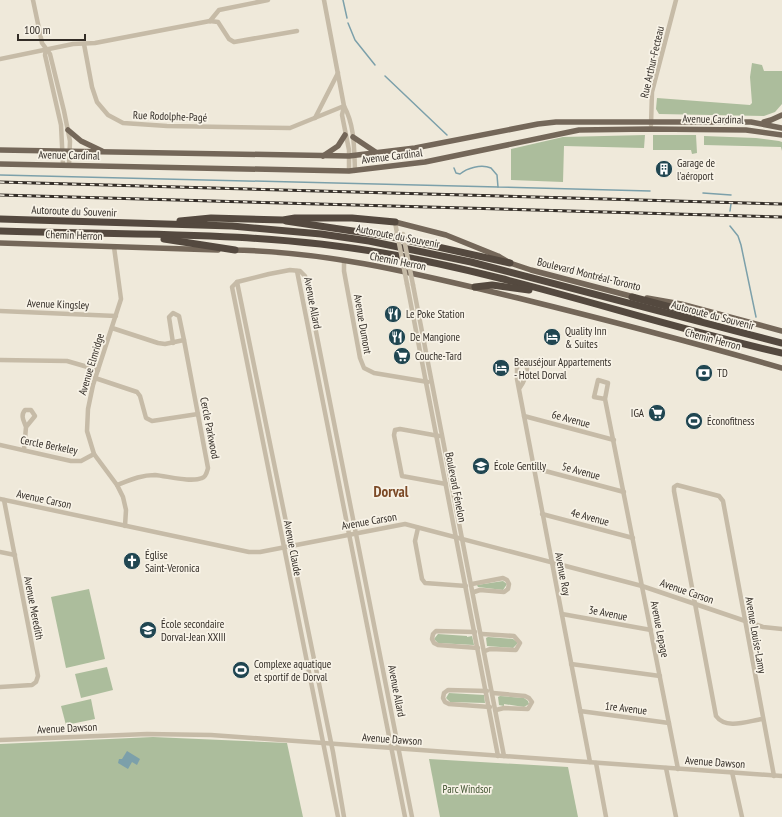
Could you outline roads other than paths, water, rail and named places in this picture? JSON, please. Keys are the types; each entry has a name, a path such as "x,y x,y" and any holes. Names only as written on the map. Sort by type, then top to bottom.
{"highway":[{"path":"142,224 211,218 282,220 393,237 510,264"},
{"path":"282,220 295,218 352,218 398,222"},
{"name":"Autoroute du Souvenir","path":"0,220 281,229 332,235 399,246 471,262 723,329 782,343"},
{"name":"Autoroute du Souvenir","path":"0,231 255,239 356,249 450,266 782,353"},
{"path":"149,235 182,243 235,250"},
{"path":"475,288 492,286 552,293"},
{"path":"632,297 674,308 723,329"}],"main road":[{"path":"751,122 769,121 782,115"},
{"name":"Avenue Cardinal","path":"0,150 352,156 427,146 544,123 651,121 751,122 782,128"},
{"name":"Avenue Cardinal","path":"0,164 352,171 425,162 571,131 650,128 750,130 782,135"},
{"path":"68,130 81,141 104,152"},
{"path":"323,156 338,146 345,134"},
{"path":"353,137 377,153"},
{"name":"Boulevard Montréal-Toronto","path":"398,222 452,237 498,256 510,264 544,274 632,297 681,304 782,331"},
{"name":"Chemin Herron","path":"0,243 235,250 344,261 400,270 475,288 782,368"}],"street":[{"path":"33,0 42,43 50,54 68,130 66,165"},
{"path":"210,21 219,10 268,0"},
{"path":"324,0 344,106 349,114 353,137 352,171"},
{"name":"Rue Arthur-Fecteau","path":"650,128 652,92 676,0"},
{"path":"0,58 210,21 218,22 229,38 234,42 296,31"},
{"name":"Rue Rodolphe-Pagé","path":"84,44 95,98 104,112 118,122 144,125 286,128 297,126 344,106"},
{"path":"46,49 45,55 66,151"},
{"path":"315,118 338,73"},
{"path":"344,106 342,115 345,134 352,156"},
{"name":"Boulevard Fénelon","path":"398,222 407,284 487,691 498,756"},
{"name":"Boulevard Fénelon","path":"400,233 413,285 474,592 504,756"},
{"name":"Avenue Elmridge","path":"114,247 121,295 116,316 89,399 87,431 94,454 117,485 125,504 125,526"},
{"name":"Avenue Dumont","path":"344,261 344,270 360,358 364,368 374,373 432,382"},
{"path":"237,282 268,274 297,270"},
{"name":"Avenue Allard","path":"297,270 302,272 305,276 412,817"},
{"name":"Avenue Allard","path":"297,270 405,817"},
{"name":"Avenue Claude","path":"237,282 331,743 344,817"},
{"name":"Avenue Claude","path":"237,282 232,287 338,817"},
{"name":"Avenue Kingsley","path":"0,311 116,316"},
{"name":"Cercle Parkwood","path":"117,485 135,477 155,475 194,480 202,478 206,475 208,468 184,340 179,316 173,313 169,317 173,343"},
{"path":"112,328 158,343 173,343 184,340"},
{"path":"0,360 67,361 98,370"},
{"name":"Avenue Roy","path":"519,389 528,368 527,363 523,361 517,365 519,389 590,762"},
{"path":"315,363 322,362"},
{"path":"95,378 137,392 140,396 146,418 152,421 198,414"},
{"name":"Avenue Lepage","path":"605,399 678,769"},
{"name":"6e Avenue","path":"524,416 614,440"},
{"path":"24,450 26,427"},
{"path":"443,436 398,429 395,431 394,436 402,476 446,484"},
{"path":"332,445 338,444"},
{"name":"Cercle Berkeley","path":"0,445 71,461 81,461 94,454"},
{"path":"265,453 272,452"},
{"name":"5e Avenue","path":"534,468 624,492"},
{"name":"Avenue Louise-Lamy","path":"694,603 674,487 677,485 721,497 774,776"},
{"name":"Avenue Carson","path":"2,499 249,552 291,546 399,524 642,586 770,629 782,629"},
{"name":"Avenue Meredith","path":"0,687 32,685 36,682 38,676 2,499"},
{"name":"4e Avenue","path":"542,514 633,538"},
{"path":"418,528 415,541 422,579 425,583 428,585 466,586"},
{"path":"0,552 14,555"},
{"path":"472,584 503,578 507,580 509,584 508,589 504,592 480,590 474,592"},
{"path":"694,603 716,716 719,720 730,724 762,719"},
{"name":"3e Avenue","path":"562,614 651,630"},
{"path":"475,632 436,631 433,634 432,639 434,643 438,645 478,648"},
{"path":"482,634 514,636 518,638 520,643 516,650 485,650"},
{"path":"370,641 377,640"},
{"path":"304,647 311,646"},
{"path":"571,664 660,676"},
{"path":"487,691 448,690 444,693 443,698 448,704 490,707"},
{"path":"493,693 525,696 531,700 531,706 528,709 502,708 496,710"},
{"name":"1re Avenue","path":"580,711 669,722"},
{"name":"Avenue Dawson","path":"0,740 147,734 186,734 331,743 782,776"},
{"path":"596,763 606,817"},
{"path":"666,768 676,817"},
{"path":"732,772 742,817"}],"water":[{"path":"127,751 140,759 137,765 132,762 128,769 118,763 119,759 122,759"}],"waterway":[{"path":"343,0 347,18"},
{"path":"348,23 355,40 375,65"},
{"path":"385,76 447,135"},
{"path":"454,168 456,173 460,174 474,167 483,166 491,168 497,175 498,187 650,191"},
{"path":"0,175 498,187"},
{"path":"703,193 731,195"},
{"path":"730,211 731,204"},
{"path":"730,226 738,236 741,245 756,317"}],"railway":[{"path":"0,182 782,204"},
{"path":"0,195 782,217"}],"place":[{"name":"Garage de l'aéroport","path":"664,169"},
{"name":"Le Poke Station","path":"393,314"},
{"name":"De Mangione","path":"397,337"},
{"name":"Quality Inn & Suites","path":"552,337"},
{"name":"Couche-Tard","path":"402,356"},
{"name":"Beauséjour Appartements - Hotel Dorval","path":"501,368"},
{"name":"TD","path":"704,373"},
{"name":"IGA","path":"657,413"},
{"name":"Éconofitness","path":"694,421"},
{"name":"École Gentilly","path":"481,466"},
{"name":"Église Saint-Veronica","path":"132,561"},
{"name":"École secondaire Dorval-Jean XXIII","path":"148,630"},
{"name":"Complexe aquatique et sportif de Dorval","path":"241,670"}],"district":[{"name":"Dorval","path":"391,492"}],"park label":[{"name":"Parc Windsor","path":"467,789"}]}
